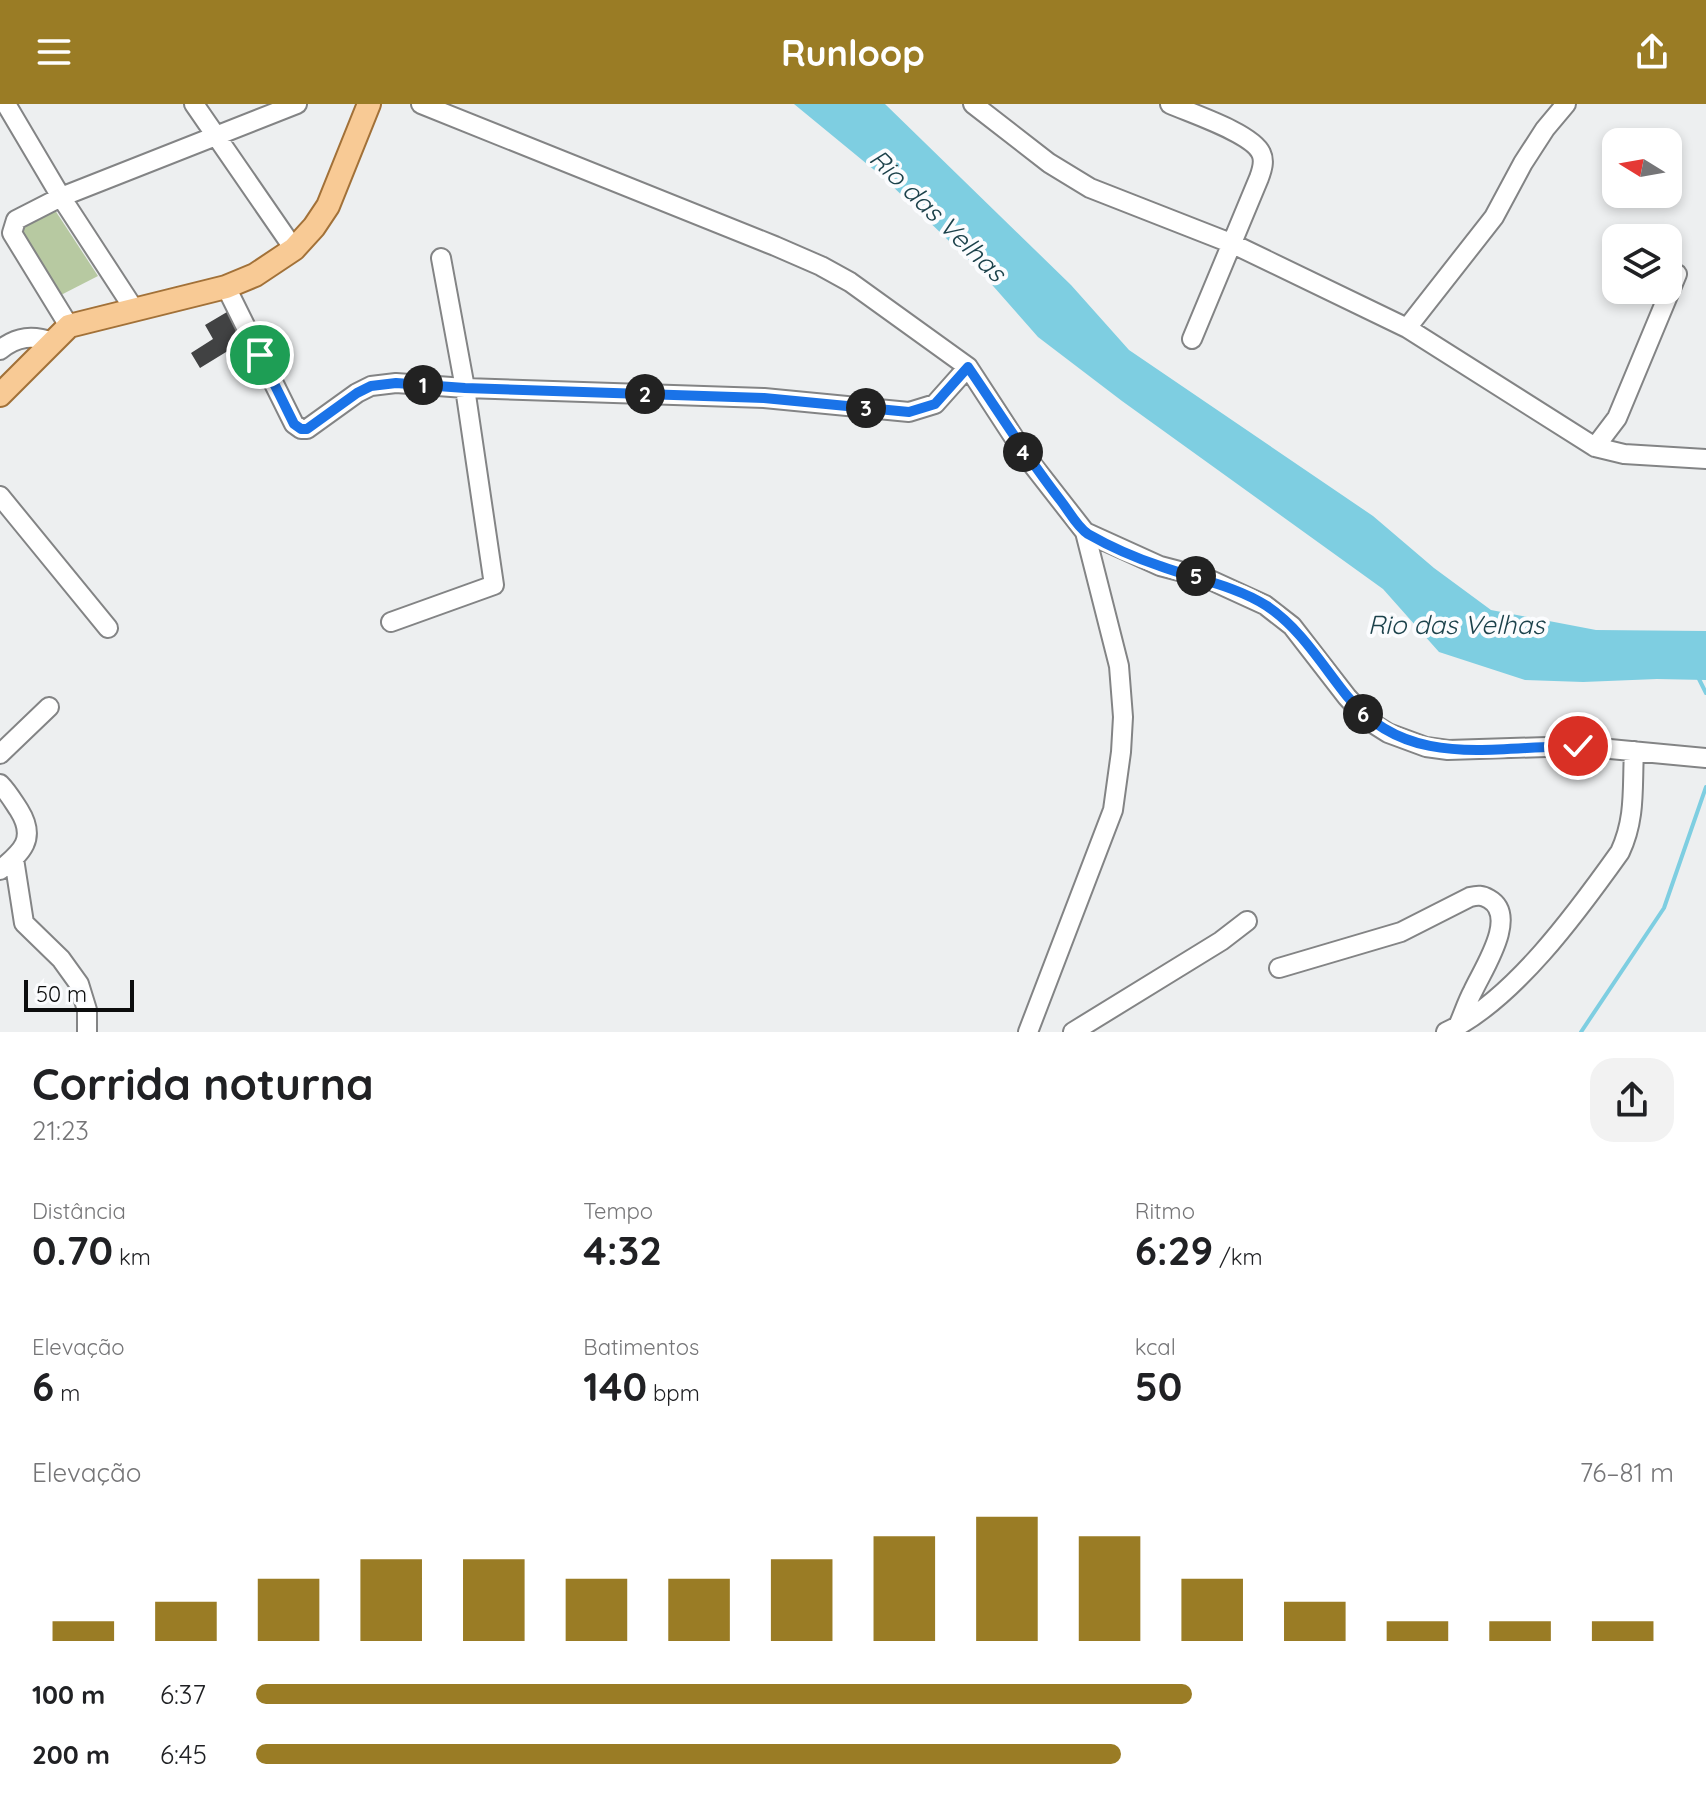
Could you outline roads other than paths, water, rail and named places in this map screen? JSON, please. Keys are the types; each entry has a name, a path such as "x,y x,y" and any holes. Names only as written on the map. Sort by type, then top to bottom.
{"main road":[{"path":"0,395 61,334 134,309 226,287 255,275 294,249 328,206 369,104"}],"street":[{"path":"6,104 61,197 134,309"},
{"path":"194,104 294,249"},
{"path":"0,350 20,338 61,334 11,230 16,220 61,197 297,104"},
{"path":"421,104 821,266 850,282 968,367 1028,459 1085,532 1119,666 1123,717 1121,752 1113,810 1028,1032"},
{"path":"973,104 1049,163 1090,188 1233,244 1407,328 1595,447 1624,454 1706,459"},
{"path":"1170,104 1249,139 1260,151 1263,166 1192,339"},
{"path":"1407,328 1494,217 1523,163 1566,104"},
{"path":"391,622 494,585 465,388 441,258"},
{"path":"226,287 299,429 307,429 348,399 377,385 396,383 764,398 909,412 935,404 968,367"},
{"path":"1595,447 1617,418 1664,304"},
{"path":"1617,418 1624,454"},
{"path":"0,496 108,628"},
{"path":"1085,532 1160,566 1206,578 1265,605 1292,626 1369,721 1402,740 1448,750 1578,746 1706,758"},
{"path":"0,754 49,707"},
{"path":"1452,1029 1476,1016 1548,946 1620,852 1628,834 1634,806 1634,751"},
{"path":"0,784 28,828 23,849 7,864 24,923 61,959 79,984 87,1010 87,1032"},
{"path":"1279,968 1401,932 1470,897 1480,895 1495,904 1501,912 1501,922 1489,960 1452,1029"},
{"path":"1073,1032 1209,949 1247,921"}],"water":[{"name":"Rio das Velhas","path":"794,104 885,104 1071,285 1129,350 1373,516 1434,568 1491,610 1596,630 1706,631 1706,680 1525,680 1439,652 1383,589 1038,337 979,270 884,178"}],"waterway":[{"path":"1698,677 1706,693"},
{"path":"1581,1032 1664,908 1706,787"}]}
